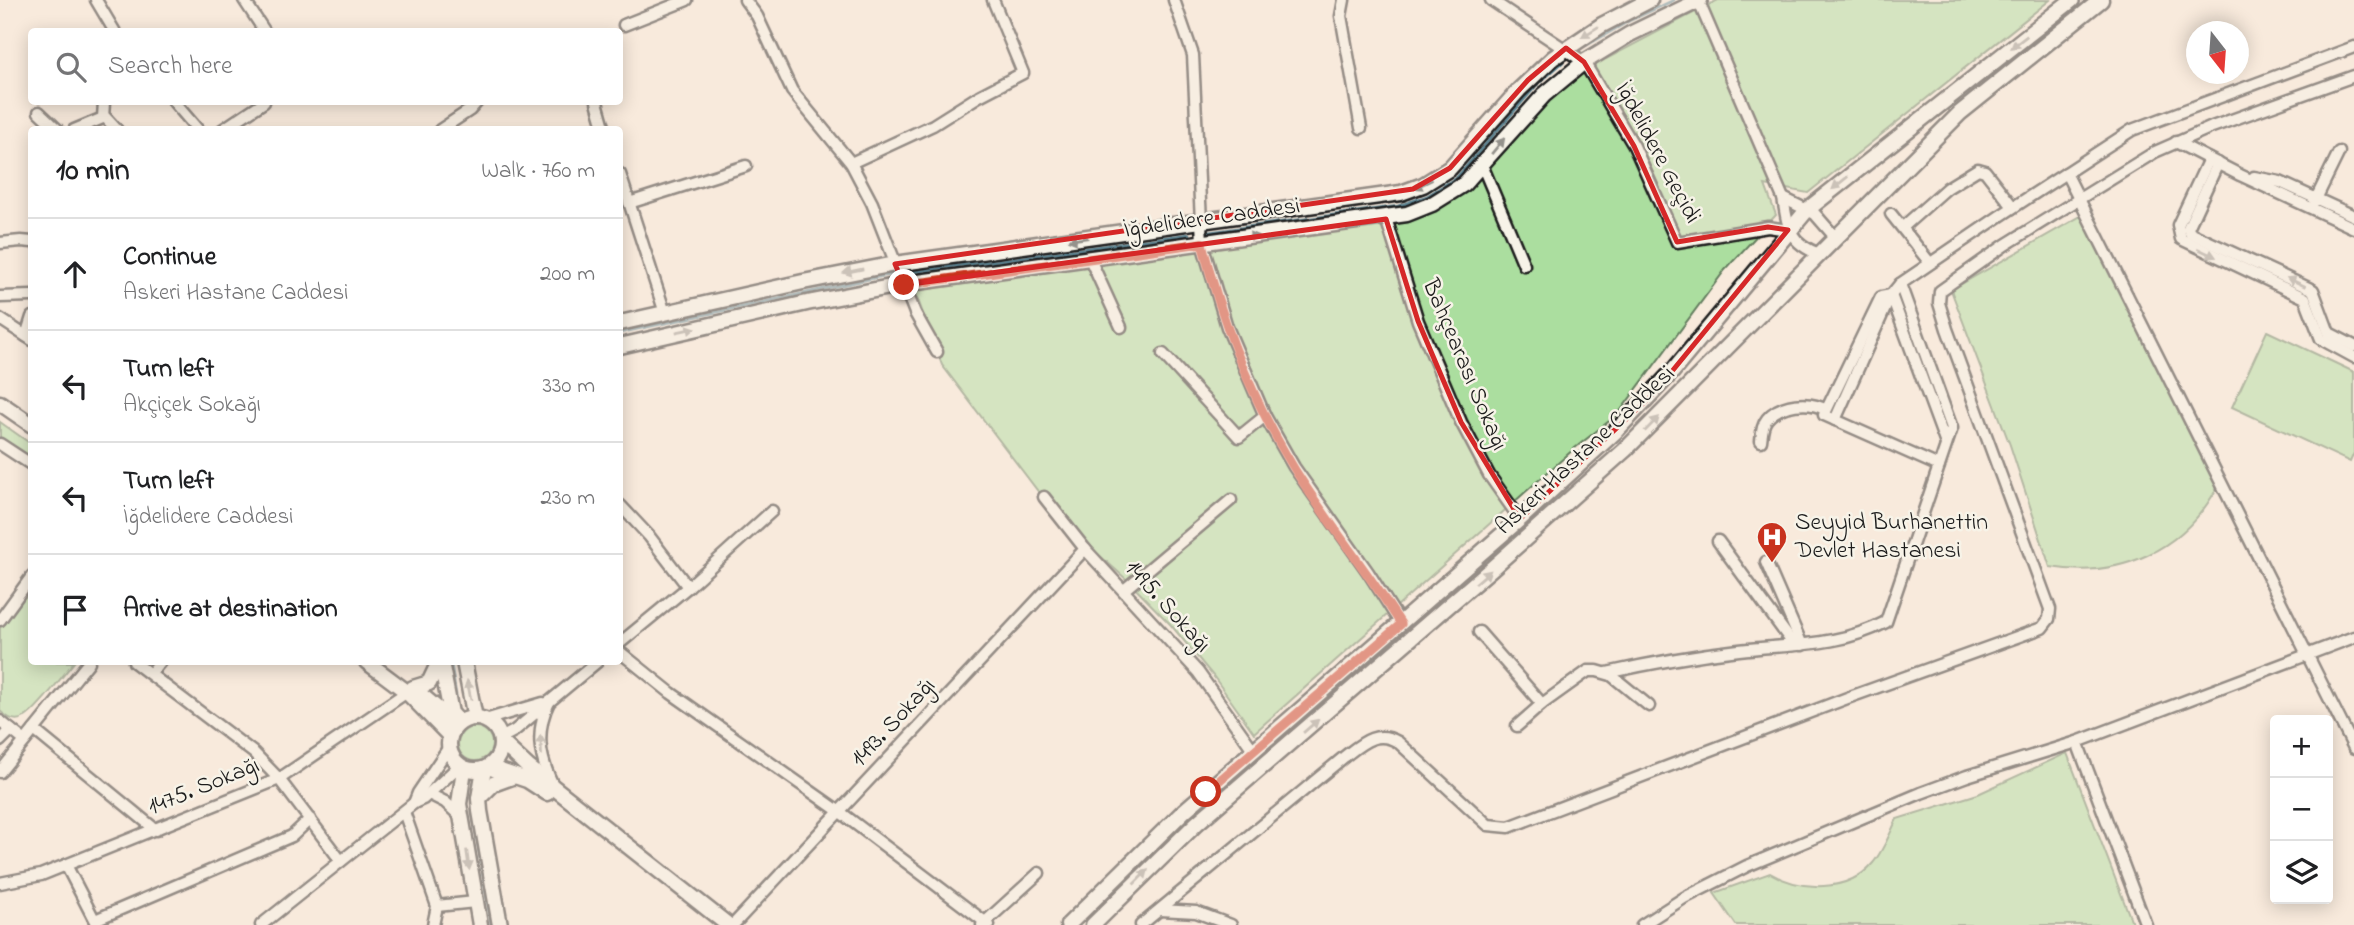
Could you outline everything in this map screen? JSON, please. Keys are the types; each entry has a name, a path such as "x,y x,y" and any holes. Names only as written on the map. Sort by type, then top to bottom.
{"street":[{"path":"96,0 113,28"},
{"path":"244,0 262,28"},
{"path":"624,25 687,0"},
{"path":"745,0 757,16 792,91 851,163 872,203 915,313 937,352"},
{"path":"851,163 933,125 1023,73 993,0"},
{"path":"1174,0 1193,55 1202,243 1227,327 1265,416 1307,488 1401,624"},
{"path":"1344,0 1341,16 1361,128"},
{"path":"1491,0 1584,62"},
{"name":"İğdelidere Caddesi","path":"623,322 814,279 895,264 1388,196 1423,185 1450,168 1528,80 1566,48 1602,25 1650,0"},
{"path":"1699,0 1783,198 1788,230 1802,247 1819,254"},
{"name":"İğdelidere Caddesi","path":"623,345 807,303 904,285 1386,218 1420,209 1444,198 1464,184 1544,95 1584,62 1630,34 1699,0"},
{"name":"Askeri Hastane Caddesi","path":"1068,925 1163,830 1401,624 1616,431 1655,392 1807,210 2072,0"},
{"name":"Askeri Hastane Caddesi","path":"1093,925 1188,832 1625,450 1960,113 2101,0"},
{"path":"1835,420 1891,295 1900,284 2132,130 2354,47"},
{"name":"İğdelidere Geçidi","path":"1584,62 1634,146 1677,242 1768,227 1788,230"},
{"path":"1146,923 1344,757 1374,737 1398,742 1488,825 1509,827 1850,696 2042,628 2049,619 2048,604 1952,342 1938,297 1943,288 2136,163 2176,142 2354,76"},
{"path":"103,118 104,105"},
{"path":"177,105 195,126"},
{"path":"228,126 260,105"},
{"path":"446,126 474,105"},
{"path":"598,105 605,126"},
{"path":"39,112 54,126"},
{"path":"84,126 105,117 113,126"},
{"path":"2176,142 2241,175 2280,181 2354,228"},
{"path":"2314,203 2339,152"},
{"path":"2213,161 2188,228 2190,233 2314,290 2329,333 2354,346"},
{"path":"2213,161 2178,225 2182,239 2305,298 2321,339 2354,357"},
{"path":"1482,165 1524,265"},
{"path":"629,203 746,166"},
{"path":"1903,227 1947,188 1978,169 1985,172 2013,207"},
{"path":"2066,173 2354,748"},
{"path":"623,184 664,313"},
{"path":"1783,198 1821,218 1835,237"},
{"path":"2314,203 2354,216"},
{"path":"1891,214 1930,263"},
{"name":"Bahçearası Sokağı","path":"1386,218 1415,314 1466,432 1489,475 1520,519"},
{"path":"0,240 28,242"},
{"path":"1090,260 1121,327"},
{"path":"1517,726 1583,673 1606,673 1709,654 1845,639 1886,622 1952,428 1900,284"},
{"path":"1891,295 1881,297 1824,415 1939,466"},
{"path":"1891,295 1946,444"},
{"path":"0,298 28,296"},
{"path":"0,319 28,337"},
{"path":"1163,354 1238,438 1265,416"},
{"path":"0,403 28,422"},
{"path":"1761,441 1767,419 1781,410 1809,403 1826,410"},
{"path":"0,444 28,462"},
{"name":"1495. Sokağı","path":"1044,497 1085,549 1198,672 1254,751"},
{"path":"1124,590 1231,500"},
{"path":"623,508 649,536 688,587"},
{"path":"623,641 688,587 772,511"},
{"path":"1718,541 1798,645"},
{"name":"1493. Sokağı","path":"731,925 1085,549"},
{"path":"1766,562 1798,645"},
{"path":"1,618 28,581"},
{"path":"1479,632 1542,704"},
{"path":"1642,925 1699,889 1782,850 1944,785 2077,742 2354,637"},
{"path":"623,654 671,693 840,812 985,924 1039,873"},
{"path":"0,772 87,665"},
{"path":"139,665 254,753 279,779 341,861"},
{"path":"151,673 158,665"},
{"path":"410,690 429,684 438,665"},
{"path":"441,665 454,733 452,757 462,767 474,771 486,768 498,757 501,740 593,665"},
{"path":"465,665 480,719 493,725 501,740 580,813 714,925"},
{"path":"373,666 410,690 454,733"},
{"path":"1606,673 1649,706"},
{"name":"1475. Sokağı","path":"0,883 41,875 279,779 410,690"},
{"path":"414,803 454,733 480,719 516,712 550,700"},
{"path":"550,700 540,729 540,747 543,764 555,788"},
{"path":"0,722 24,741"},
{"path":"0,741 11,730"},
{"path":"34,730 156,830"},
{"path":"2077,742 2146,925"},
{"path":"261,925 462,767"},
{"path":"462,767 459,804 480,925"},
{"path":"486,768 534,783 580,813 731,925"},
{"path":"486,768 479,798 500,925"},
{"path":"479,798 493,784 515,776"},
{"path":"429,794 445,802 461,817"},
{"path":"404,812 437,906 433,925"},
{"path":"66,865 96,922 292,836 310,819"},
{"path":"437,906 475,902"},
{"path":"1159,910 1196,912 1231,925"}],"highlighted area":[{"path":"1566,48 1584,62 1634,146 1677,242 1768,227 1788,230 1655,392 1520,519 1461,422 1418,321 1386,219 904,285 895,264 1413,189 1450,168 1528,80"}],"green space":[{"path":"1718,0 2050,0 1808,193 1765,185 1776,215 1725,270 1618,414 1575,448 1254,733 1214,677 1171,625 1126,579 1059,519 942,365 913,286 1425,210 1572,80"},
{"path":"2081,216 2085,218 2217,488 2203,510 2168,543 2125,564 2076,570 2050,567 2010,445 1951,290"},
{"path":"2267,331 2354,372 2354,453 2350,462 2232,407"},
{"path":"0,422 28,442 28,457 0,437"},
{"path":"28,584 28,665 72,665 36,708 21,719 9,718 0,711 0,623"},
{"path":"475,727 487,732 492,744 487,756 475,761 463,756 458,744 463,732"},
{"path":"2067,753 2133,925 1736,925 1714,893 1770,873 1810,886 1851,880 1873,863 1897,819 1978,794"}],"waterway":[{"path":"1586,46 1631,20 1674,0"},
{"path":"1209,232 1398,206 1427,196 1457,177 1537,85 1563,62"},
{"path":"623,332 884,276 1189,234"},
{"path":"451,665 457,700"},
{"path":"472,812 491,925"}],"place":[{"name":"Seyyid Burhanettin Devlet Hastanesi","path":"1772,564"}],"route":[{"path":"904,285 1202,243 1238,357 1278,441 1307,488 1401,624 1206,792"}]}
